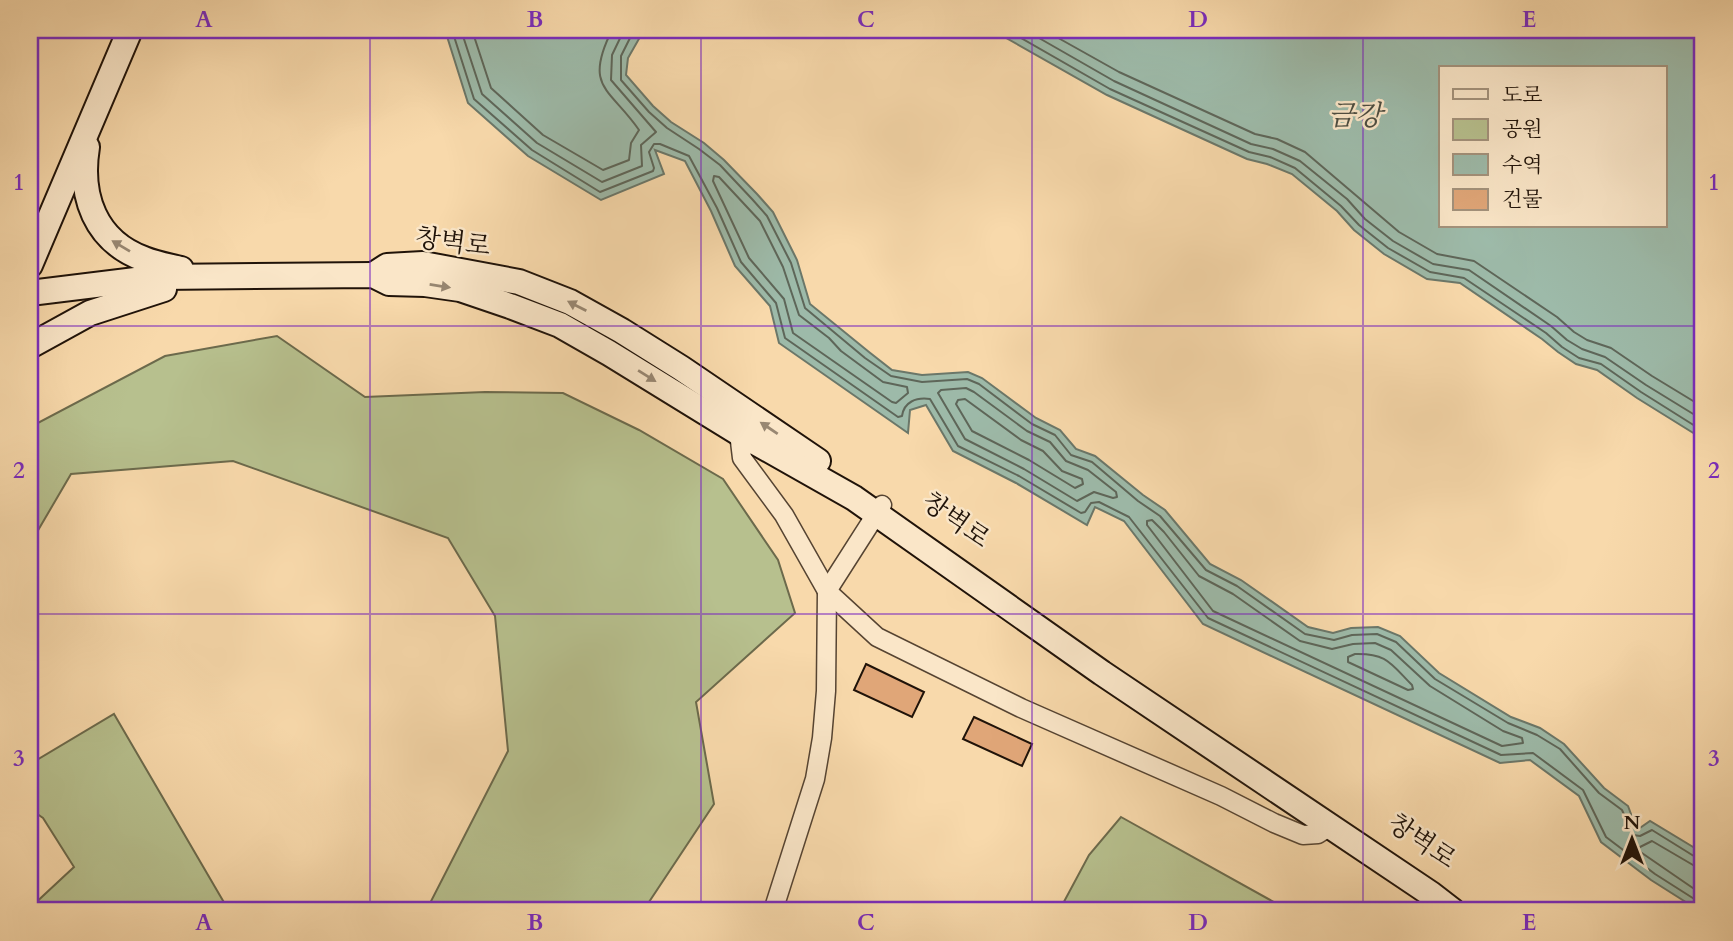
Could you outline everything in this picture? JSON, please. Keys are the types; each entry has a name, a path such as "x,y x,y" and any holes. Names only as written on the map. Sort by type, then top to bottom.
{"main road":[{"path":"30,265 130,30"},
{"path":"92,119 84,166 88,203 108,238 142,259 208,276"},
{"name":"창벽로","path":"373,275 387,266 423,264 519,282 570,302 622,331 681,368 1113,680 1453,911"},
{"name":"창벽로","path":"30,293 160,277 373,275 389,283 460,289 560,325 739,433 880,510 1437,885 1471,911"},
{"path":"30,346 90,313 208,276"}],"street":[{"path":"739,433 742,458 784,515 827,590 877,637 1021,708 1221,796 1274,823 1303,835 1318,834 1329,827"},
{"path":"773,911 815,779 822,738 826,691 827,590 880,510"}],"green space":[{"path":"277,336 365,397 485,392 563,393 639,430 723,479 778,560 795,613 696,702 714,804 643,911 426,911 508,751 495,616 448,538 233,461 71,474 30,544 32,426 165,356"},
{"path":"114,714 229,911 30,911 30,908 74,867 43,818 30,809 30,764"},
{"path":"1121,817 1290,911 1059,911 1089,855"}],"water":[{"path":"445,30 644,30 628,58 626,75 671,122 704,143 724,160 773,212 797,260 810,304 892,370 922,375 968,372 982,378 1036,418 1060,430 1076,449 1095,456 1165,510 1210,564 1241,580 1308,627 1333,633 1351,628 1378,627 1400,636 1439,673 1511,717 1540,728 1564,744 1604,788 1628,806 1637,830 1650,821 1703,853 1703,911 1651,880 1601,842 1579,796 1530,760 1500,763 1203,624 1124,521 1095,507 1087,525 1016,483 953,451 926,405 910,410 908,433 779,343 770,306 735,266 685,161 655,150 664,174 601,200 528,156 468,103"},
{"name":"금강","path":"992,30 1703,30 1703,439 1597,370 1576,364 1460,283 1427,279 1384,254 1292,174 1247,159 1107,95"}],"building":[{"path":"866,664 924,692 912,717 854,690"},
{"path":"974,717 1032,744 1022,766 963,739"}]}
